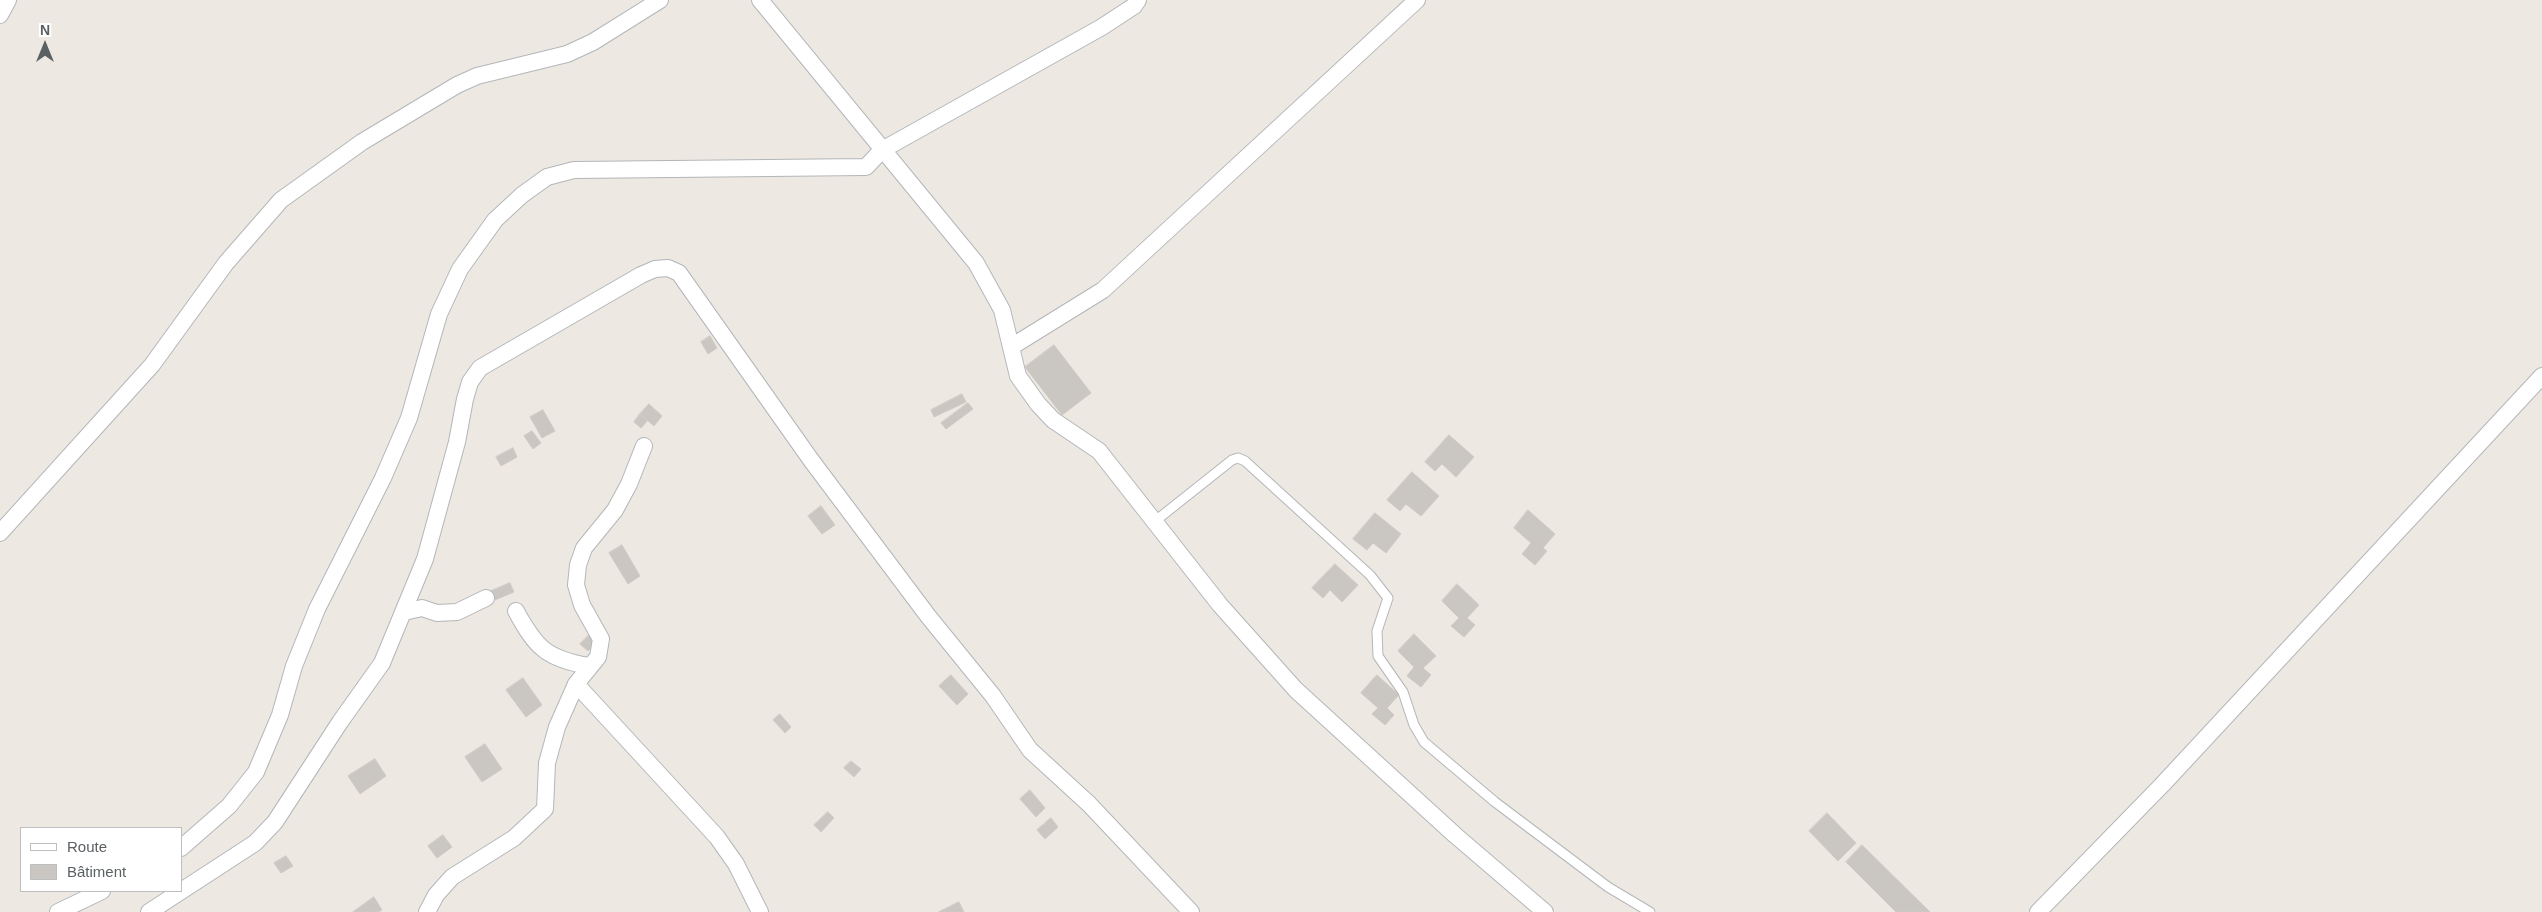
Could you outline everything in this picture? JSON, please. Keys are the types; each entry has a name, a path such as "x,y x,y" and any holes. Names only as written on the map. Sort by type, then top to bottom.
{"street":[{"path":"0,14 8,0"},
{"path":"0,533 152,365 226,263 281,200 362,142 457,85 477,76 567,54 593,42 660,0"},
{"path":"760,0 976,263 1002,310 1018,376 1038,404 1053,420 1099,452 1220,605 1296,690 1454,835 1544,912"},
{"path":"182,847 229,806 256,772 280,715 294,666 317,609 383,478 409,418 439,314 460,269 495,220 522,195 547,177 574,170 866,167 882,150 1102,27 1134,6 1138,0"},
{"path":"1011,347 1103,290 1417,0"},
{"path":"182,890 255,842 275,822 340,722 382,663 425,560 457,442 470,382 480,368 641,276 655,269 668,268 679,273 690,286 714,324 817,468 928,616 993,696 1030,750 1089,804 1191,912"},
{"path":"2038,912 2162,785 2542,376"},
{"path":"428,912 436,895 452,877 514,838 545,809 549,755 557,727 576,684 598,657 601,639 582,605 576,585 578,565 584,548 615,510 629,484 644,446"},
{"path":"404,612 422,608 437,614 457,612 486,598"},
{"path":"516,611 527,631 547,653 563,662 589,666"},
{"path":"576,684 717,837 736,864 760,912"},
{"path":"58,912 100,892"},
{"path":"149,912 179,892"}],"lane":[{"path":"1154,522 1232,460 1238,458 1245,462 1370,575 1388,598 1377,631 1378,656 1403,692 1414,726 1424,742 1495,802 1608,887 1650,912"}],"building":[{"path":"710,336 717,348 708,354 701,342"},
{"path":"1054,345 1091,393 1062,415 1025,367"},
{"path":"962,394 966,402 934,417 931,410"},
{"path":"968,403 973,409 946,429 941,423"},
{"path":"649,404 662,416 654,426 640,414"},
{"path":"543,410 555,431 542,438 530,417"},
{"path":"640,414 648,420 641,428 634,422"},
{"path":"532,431 541,443 533,449 524,436"},
{"path":"1449,435 1474,457 1456,477 1442,464 1435,471 1425,462"},
{"path":"513,448 517,457 501,466 496,457"},
{"path":"1412,472 1439,496 1421,516 1406,504 1400,511 1387,500"},
{"path":"821,506 835,525 822,534 808,516"},
{"path":"1528,510 1555,534 1543,548 1547,551 1535,565 1522,554 1531,543 1514,528"},
{"path":"1375,513 1401,534 1386,553 1373,543 1367,550 1353,539"},
{"path":"622,545 640,576 628,584 609,553"},
{"path":"1335,564 1358,585 1342,602 1330,590 1323,598 1312,588"},
{"path":"510,583 514,592 495,600 491,591"},
{"path":"1457,584 1479,605 1467,618 1475,625 1464,637 1451,626 1459,618 1442,601"},
{"path":"1414,634 1436,656 1423,668 1431,675 1421,687 1407,676 1414,667 1398,651"},
{"path":"589,635 596,642 588,651 580,644"},
{"path":"951,675 968,694 957,705 939,686"},
{"path":"1377,675 1399,695 1387,708 1394,715 1385,725 1372,714 1378,708 1361,693"},
{"path":"523,678 542,705 526,717 506,690"},
{"path":"780,714 791,727 785,733 773,720"},
{"path":"485,744 502,769 482,782 465,757"},
{"path":"375,759 386,776 360,794 348,776"},
{"path":"851,761 861,769 854,777 844,768"},
{"path":"1030,790 1045,808 1036,817 1020,799"},
{"path":"828,812 834,818 821,832 814,825"},
{"path":"1827,813 1856,843 1838,861 1809,831"},
{"path":"1051,818 1058,827 1045,839 1037,830"},
{"path":"443,835 452,847 437,858 428,846"},
{"path":"1862,845 1930,912 1896,912 1846,862"},
{"path":"286,856 293,866 281,873 274,863"},
{"path":"374,897 382,910 378,912 353,912"},
{"path":"959,902 964,912 939,912"}]}
